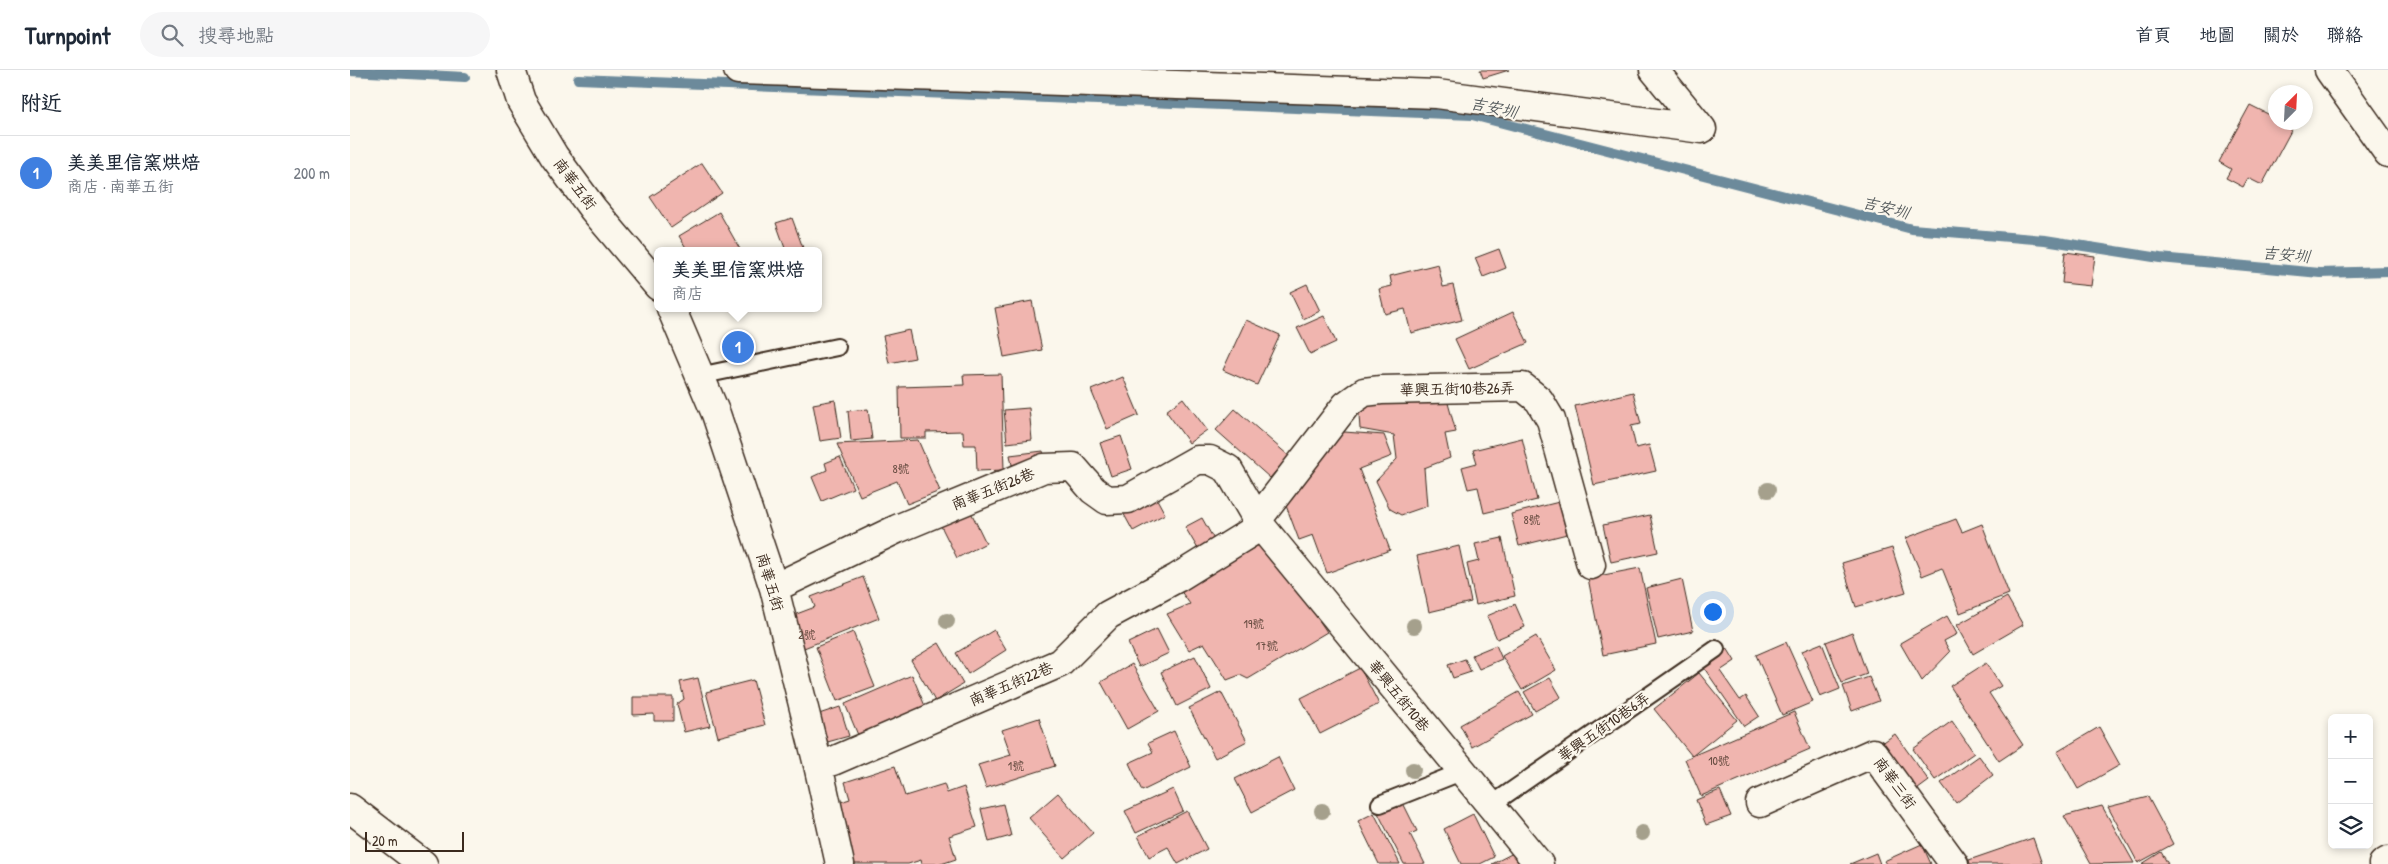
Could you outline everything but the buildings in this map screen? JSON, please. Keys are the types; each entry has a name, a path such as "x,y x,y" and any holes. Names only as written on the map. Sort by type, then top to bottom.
{"street":[{"name":"南華五街","path":"512,70 521,101 560,164 594,209 654,281"},
{"path":"738,70 1437,94 1702,129 1654,70"},
{"path":"2329,70 2388,153"},
{"name":"南華五街","path":"673,312 716,414 774,588 840,864"},
{"name":"華興五街10巷26弄","path":"1260,523 1346,405 1364,392 1523,387 1539,400 1552,420 1590,565"},
{"name":"南華五街26巷","path":"774,588 897,529 1044,468 1074,468 1093,490 1107,500 1128,499 1197,460 1210,460 1228,469 1260,523"},
{"name":"南華五街22巷","path":"818,766 1060,663 1108,615 1177,578 1260,523"},
{"name":"華興五街10巷","path":"1260,523 1461,772 1491,805 1539,864"},
{"name":"南華三街","path":"1760,802 1873,753 1954,864"},
{"path":"350,808 423,864"},
{"path":"2383,864 2388,861"}],"lane":[{"path":"699,376 837,347"},
{"name":"華興五街10巷6弄","path":"1491,805 1716,649"},
{"path":"1380,804 1461,772"}],"waterway":[{"name":"吉安圳","path":"350,71 465,77"},
{"name":"吉安圳","path":"578,79 1472,115 1912,229 2045,240 2160,258 2320,273 2388,271"}],"place":[{"name":"美美里信窯烘焙","path":"738,347"}]}
